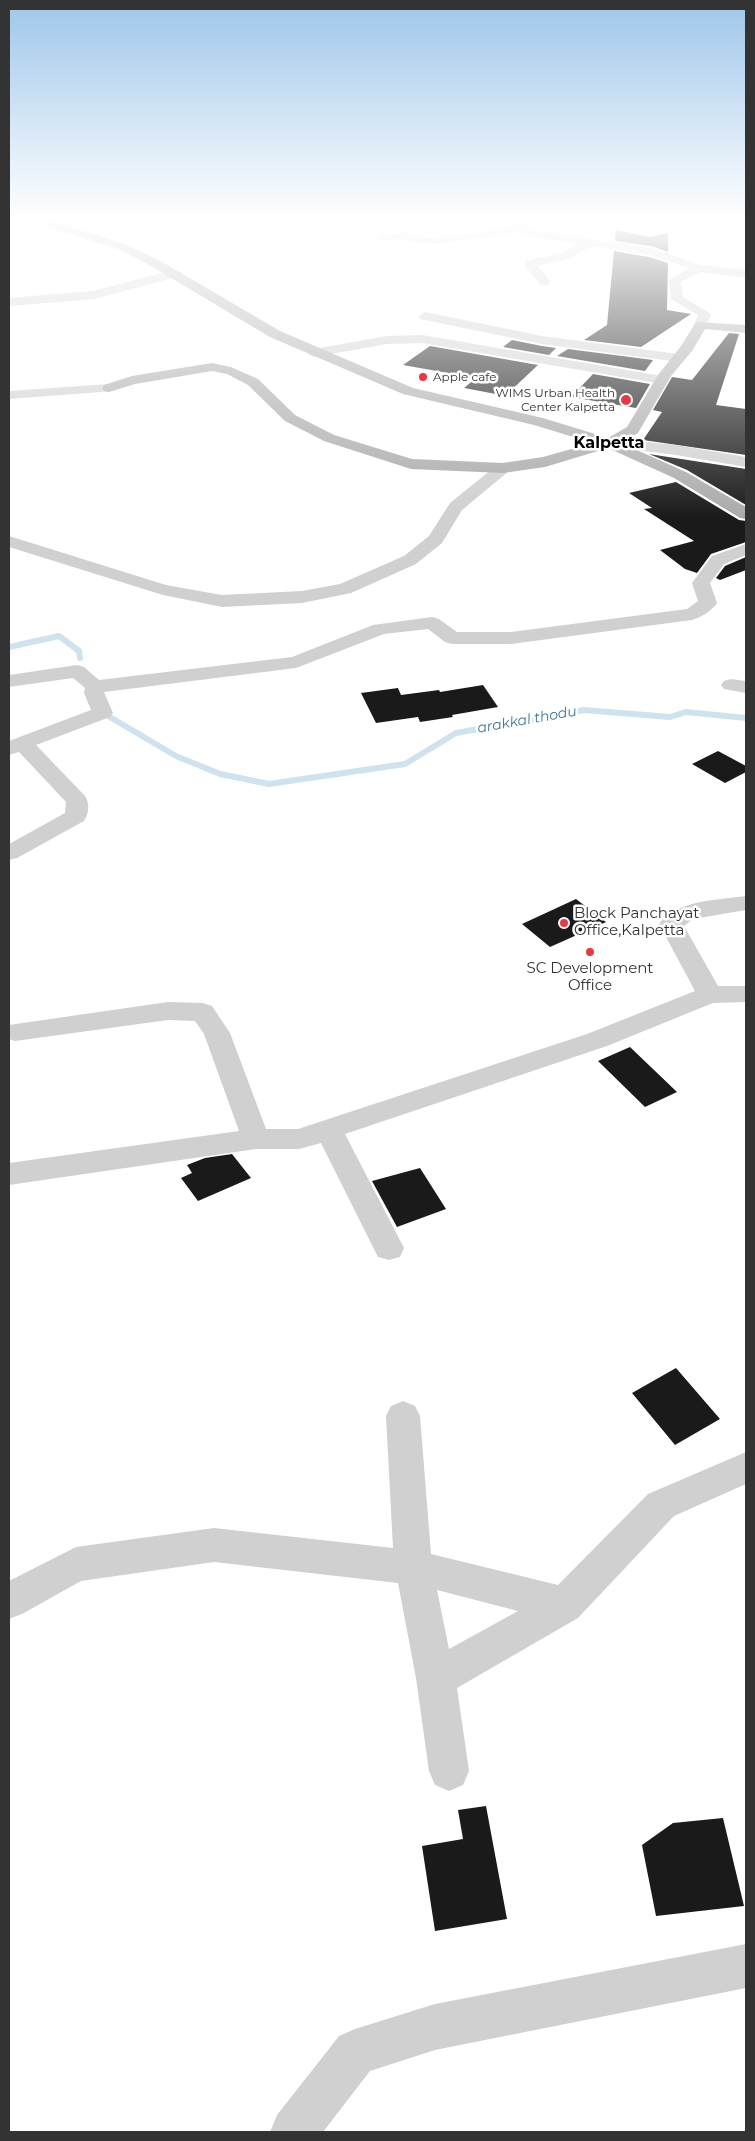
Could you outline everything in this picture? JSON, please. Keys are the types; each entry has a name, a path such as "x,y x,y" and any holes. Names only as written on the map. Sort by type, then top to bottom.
{"main road":[{"path":"247,318 314,353 408,391 538,421 609,443 680,475 746,514"},
{"path":"109,388 132,380 212,367 231,371 253,382 290,418 329,438 410,464 503,468 545,462 609,443 632,430 662,380 701,325 746,329"}],"street":[{"path":"433,318 542,340 679,358"},
{"path":"701,325 704,318"},
{"path":"314,353 387,340 422,339 662,380"},
{"path":"9,396 109,388"},
{"path":"609,443 676,450 746,462"},
{"path":"9,541 163,590 222,601 302,597 345,589 410,560 436,539 456,507 503,468"},
{"path":"95,688 296,662 380,629 432,623 452,638 511,638 692,614 708,603 701,583 718,560 746,549"},
{"path":"9,681 77,671 95,688"},
{"path":"9,853 76,816 77,801 16,746 103,713 94,693 95,688"},
{"path":"710,995 671,924 686,912 746,903"},
{"path":"9,1174 256,1139 299,1139 597,1040 710,995 746,994"},
{"path":"15,1032 168,1011 203,1012 218,1033 256,1139"},
{"path":"328,1129 390,1248"},
{"path":"403,1416 413,1567 436,1678 449,1771"},
{"path":"436,1678 565,1606 661,1505 746,1468"},
{"path":"9,1601 76,1564 214,1545 413,1567 565,1606"},
{"path":"294,2132 355,2052 435,2027 746,1966"}],"building":[{"path":"608,318 685,318 641,347 584,340 607,325"},
{"path":"729,333 739,334 716,405 746,409 746,455 643,440 662,412 653,410 672,377 692,380"},
{"path":"512,340 556,348 549,355 503,347"},
{"path":"430,346 538,365 505,396 464,388 476,378 403,365"},
{"path":"568,349 653,360 645,371 557,356"},
{"path":"593,374 650,384 636,408 571,397"},
{"path":"649,454 746,469 746,505 687,470"},
{"path":"676,482 739,520 746,521 746,542 711,554 697,573 685,569 660,550 694,541 644,509 652,508 629,493"},
{"path":"746,557 746,570 720,580 716,578 725,566"},
{"path":"483,685 498,707 420,722 418,717 376,723 361,693 398,688 401,695 439,690 440,692"},
{"path":"718,751 746,766 746,772 725,783 692,764"},
{"name":"Block Panchayat Office,Kalpetta","path":"576,899 606,922 550,947 522,924"},
{"path":"630,1047 677,1092 645,1107 598,1061"},
{"path":"232,1154 251,1178 198,1201 181,1178 192,1173 187,1165 205,1158"},
{"path":"420,1168 446,1209 397,1227 372,1181"},
{"path":"676,1368 720,1419 675,1445 632,1393"},
{"path":"486,1806 507,1919 435,1931 422,1846 463,1839 458,1810"},
{"path":"723,1818 744,1906 656,1916 642,1845 673,1823"}],"waterway":[{"name":"arakkal thodu","path":"9,647 59,636 79,651 80,658"},
{"name":"arakkal thodu","path":"101,710 103,713 176,756 220,774 269,784 405,764 456,733 584,710 670,717 686,712 746,718"}],"place":[{"name":"Apple cafe","path":"423,377"},
{"name":"WIMS Urban Health Center Kalpetta","path":"626,400"},
{"name":"Block Panchayat Office,Kalpetta","path":"564,923"},
{"name":"SC Development Office","path":"590,952"}],"district":[{"name":"Kalpetta","path":"609,443"}]}
